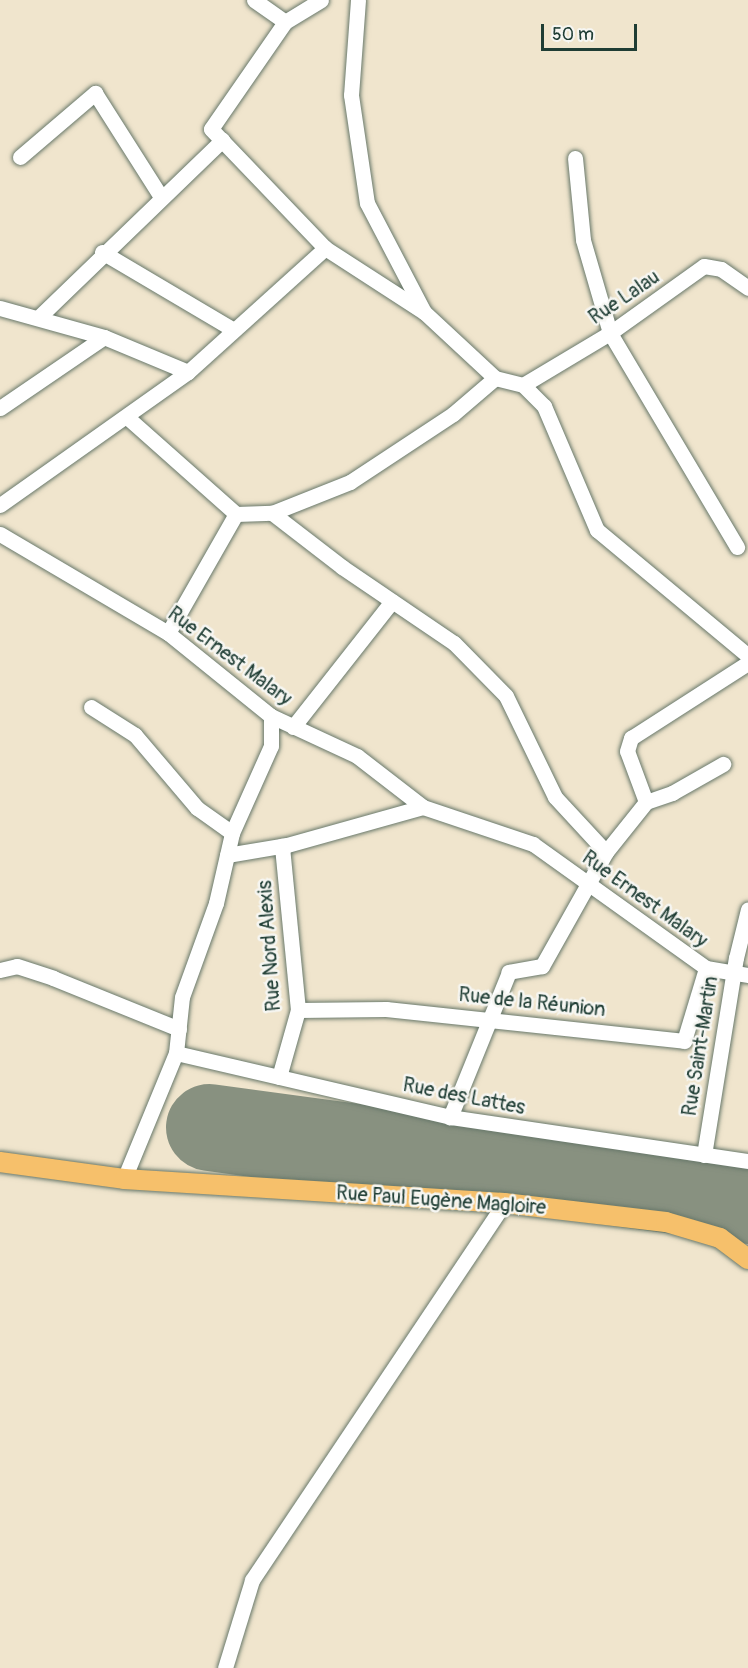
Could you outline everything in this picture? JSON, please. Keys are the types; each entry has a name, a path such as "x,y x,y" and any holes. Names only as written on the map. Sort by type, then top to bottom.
{"main road":[{"name":"Rue Paul Eugène Magloire","path":"0,1162 124,1179 504,1203 666,1222 720,1238 748,1259"}],"street":[{"path":"254,0 285,22"},
{"path":"321,0 285,22 211,129 325,248 424,312 495,378 523,385 544,406 597,530 748,656"},
{"path":"358,0 351,95 365,194 424,312"},
{"path":"20,157 95,93 161,197"},
{"path":"39,316 102,252 222,140"},
{"path":"575,158 583,240 610,333 737,547"},
{"path":"0,505 128,418 188,372 325,248"},
{"path":"102,252 234,330"},
{"name":"Rue Lalau","path":"523,385 610,333 704,266 721,269 748,288"},
{"path":"0,308 39,316 104,337 188,372"},
{"path":"0,408 104,337"},
{"path":"128,418 236,514 272,513 350,482 386,460 495,378"},
{"path":"272,513 392,601 454,643 506,696 555,797 606,852"},
{"path":"168,633 236,514"},
{"name":"Rue Ernest Malary","path":"0,534 168,633 270,716 357,756 423,807 533,844 706,968 741,973"},
{"path":"293,727 392,601"},
{"path":"646,802 627,751 631,738 748,663"},
{"path":"91,707 135,735 197,808 231,833"},
{"path":"124,1179 176,1053 182,997 216,903 231,833 268,754 270,716"},
{"path":"450,1117 509,972 542,966 606,852 646,802 672,793 723,764"},
{"path":"227,855 282,846 423,807"},
{"name":"Rue Nord Alexis","path":"279,1077 298,1010 282,846"},
{"name":"Rue Saint-Martin","path":"704,1155 741,973 748,909"},
{"path":"0,970 17,966 53,978 178,1029"},
{"name":"Rue de la Réunion","path":"298,1010 386,1009 491,1017 684,1041 706,968"},
{"name":"Rue des Lattes","path":"176,1053 450,1117 748,1161"},
{"path":"225,1668 252,1580 504,1203"}],"runway":[{"path":"209,1127 748,1200"}]}
